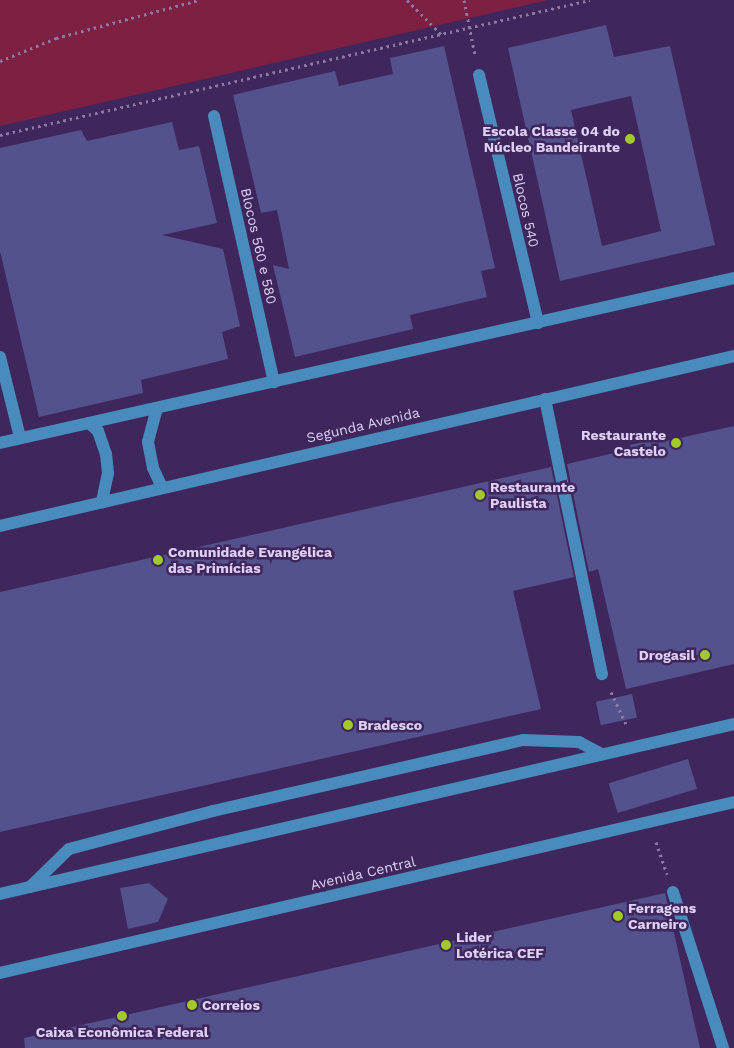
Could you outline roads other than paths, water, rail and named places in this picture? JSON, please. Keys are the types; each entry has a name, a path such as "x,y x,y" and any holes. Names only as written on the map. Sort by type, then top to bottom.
{"street":[{"name":"Blocos 540","path":"479,75 538,323"},
{"name":"Blocos 560 e 580","path":"214,116 274,382"},
{"path":"0,443 734,278"},
{"path":"0,356 20,438"},
{"name":"Segunda Avenida","path":"0,526 734,356"},
{"path":"545,399 602,674"},
{"path":"157,408 148,442 153,468 162,487"},
{"path":"90,423 98,431 106,454 108,473 102,502"},
{"path":"0,894 734,724"},
{"path":"30,887 69,849 213,811 524,740 579,742 602,754"},
{"name":"Avenida Central","path":"0,973 734,802"},
{"path":"673,892 723,1048"}],"place":[{"name":"Escola Classe 04 do Núcleo Bandeirante","path":"630,139"},
{"name":"Restaurante Castelo","path":"676,443"},
{"name":"Restaurante Paulista","path":"480,495"},
{"name":"Comunidade Evangélica das Primícias","path":"158,560"},
{"name":"Drogasil","path":"705,655"},
{"name":"Bradesco","path":"348,725"},
{"name":"Ferragens Carneiro","path":"618,916"},
{"name":"Lider Lotérica CEF","path":"446,945"},
{"name":"Correios","path":"192,1005"},
{"name":"Caixa Econômica Federal","path":"122,1016"}]}
